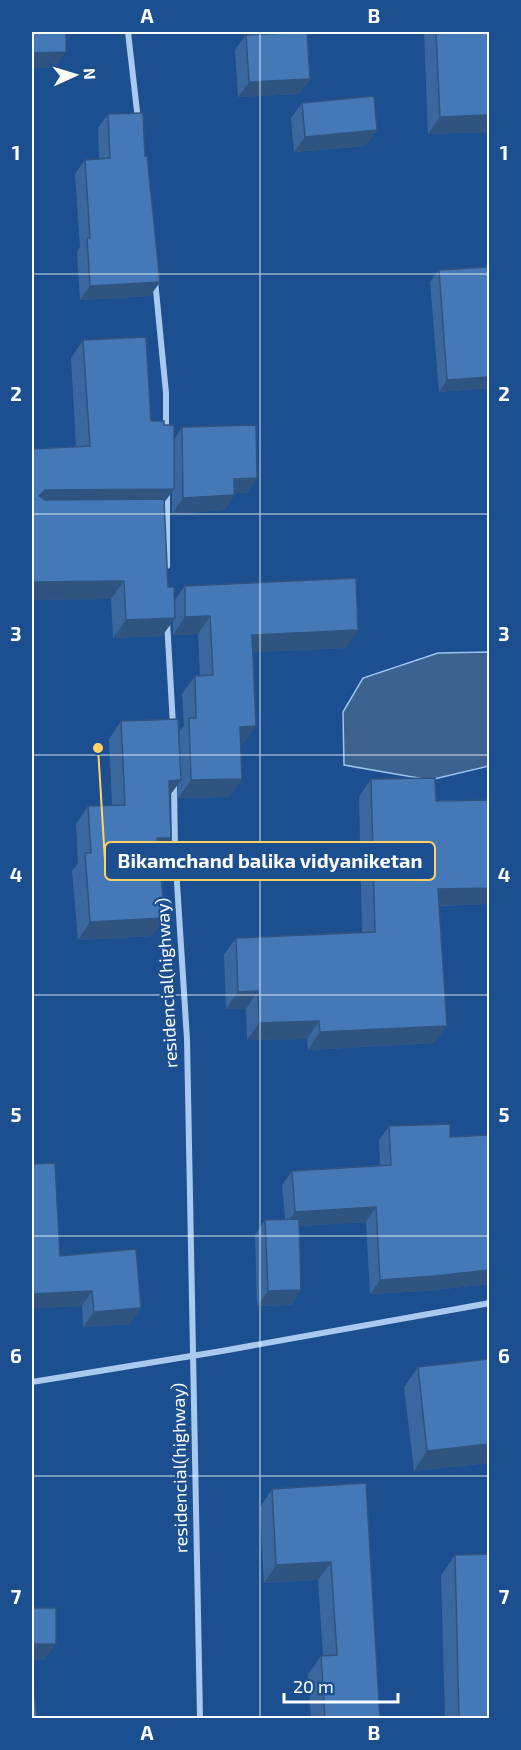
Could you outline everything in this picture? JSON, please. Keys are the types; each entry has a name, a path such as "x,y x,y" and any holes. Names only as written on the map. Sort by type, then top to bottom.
{"street":[{"path":"128,32 138,126"},
{"path":"154,277 166,393 166,440"},
{"path":"166,488 167,577"},
{"path":"155,512 166,512"},
{"path":"167,609 173,738"},
{"name":"residencial(highway)","path":"174,772 175,852 187,1039 200,1719"},
{"path":"32,1382 489,1303"}],"water":[{"path":"489,652 489,766 430,780 344,765 343,712 363,678 438,653"}],"building":[{"path":"32,32 66,32 66,52 32,53"},
{"path":"307,32 310,79 249,82 246,35"},
{"path":"436,32 489,32 489,115 440,117"},
{"path":"374,96 377,130 305,137 302,103"},
{"path":"143,113 145,156 147,155 160,282 90,286 87,238 90,238 85,160 110,158 108,114"},
{"path":"489,267 489,377 447,380 439,270"},
{"path":"146,337 151,421 164,421 164,425 174,425 174,489 45,490 39,496 45,500 164,499 168,587 174,587 175,618 126,620 124,581 32,582 32,449 90,446 83,340"},
{"path":"256,425 257,478 234,479 234,495 183,498 182,427"},
{"path":"356,578 358,630 252,635 256,726 240,727 242,779 191,780 189,718 196,718 195,676 213,675 210,616 185,617 185,586"},
{"path":"178,719 181,780 169,781 171,838 157,838 165,918 90,922 85,853 91,853 88,806 125,805 121,721"},
{"path":"435,778 436,801 489,800 489,888 438,889 447,1026 320,1032 319,1021 259,1023 258,991 238,992 236,938 375,932 371,779"},
{"path":"450,1124 450,1137 489,1135 489,1270 380,1280 376,1207 295,1212 292,1171 391,1165 389,1126"},
{"path":"55,1163 60,1256 136,1249 141,1308 94,1312 92,1291 32,1294 32,1164"},
{"path":"299,1219 301,1290 268,1291 265,1220"},
{"path":"489,1359 489,1444 427,1451 418,1367"},
{"path":"366,1483 380,1719 325,1719 321,1656 337,1655 331,1562 276,1565 272,1489"},
{"path":"489,1554 489,1719 459,1719 455,1555"},
{"path":"32,1608 56,1608 56,1644 32,1644"},
{"path":"32,1667 37,1719 32,1719"}],"place":[{"name":"Bikamchand balika vidyaniketan","path":"98,748"}]}
